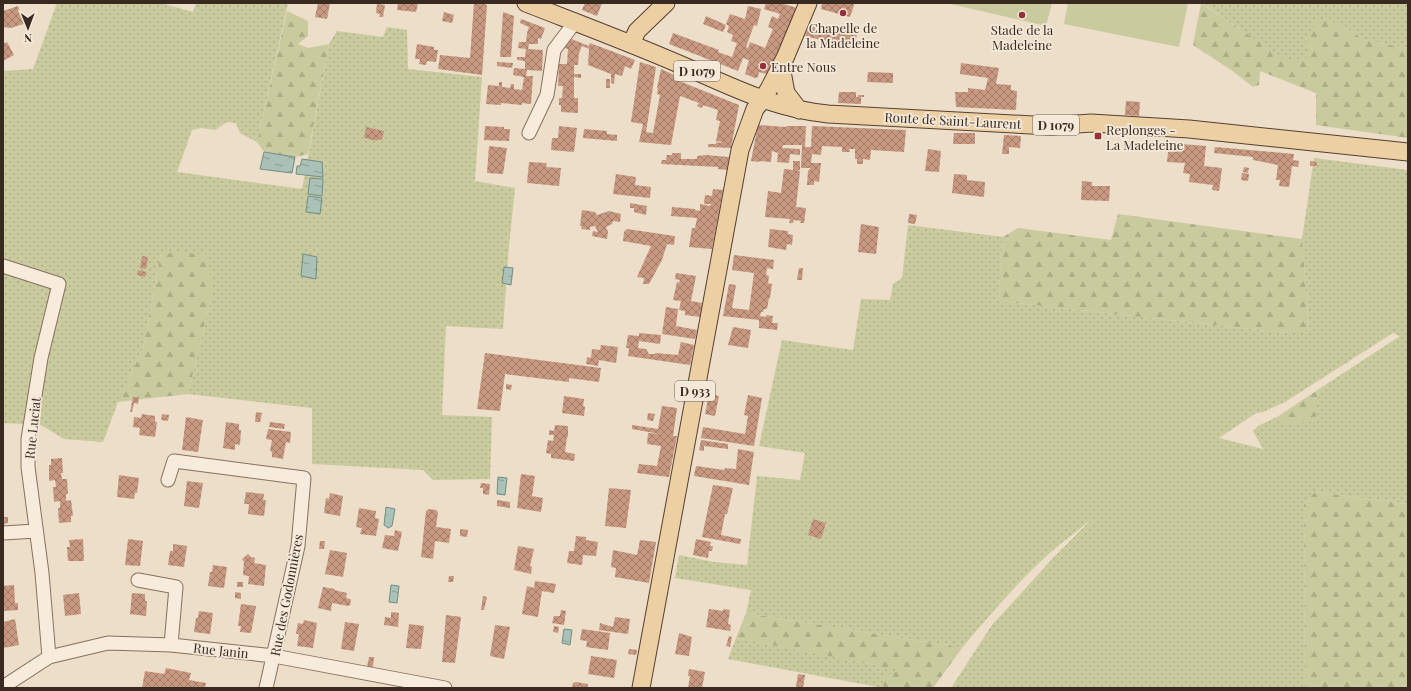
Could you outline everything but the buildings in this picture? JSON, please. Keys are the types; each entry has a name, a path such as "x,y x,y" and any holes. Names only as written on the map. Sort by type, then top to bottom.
{"main road":[{"name":"D 1079","path":"526,3 631,44 763,99"},
{"path":"631,44 637,31 666,3"},
{"name":"D 933","path":"640,688 740,150 754,109 763,99 781,66 808,3"},
{"path":"781,66 786,93 799,110"},
{"name":"Route de Saint-Laurent","path":"763,99 799,110 828,114 1051,126 1091,123 1189,129 1408,152"}],"street":[{"path":"529,133 547,95 554,50 575,22"},
{"name":"Rue Luciat","path":"3,266 59,284 41,358 28,439 28,467 42,573 48,657"},
{"name":"Rue des Godonnières","path":"168,480 174,461 304,478 298,546 266,688"},
{"path":"3,533 36,531"},
{"path":"138,580 176,587 172,645"},
{"name":"Rue Janin","path":"3,686 48,657 108,643 172,645 274,656 425,686 445,688"}],"green space":[{"path":"57,3 161,3 193,12 196,3 288,3 257,142 240,133 236,123 227,122 215,130 201,128 192,130 177,172 302,189 329,44 337,31 383,37 387,27 407,30 408,69 482,77 475,181 515,188 503,329 446,326 442,415 492,417 490,479 433,480 423,470 312,464 312,408 188,394 212,293 161,253 143,348 118,402 103,442 64,439 41,425 3,423 3,71 33,69"},
{"name":"Stade de la Madeleine","path":"946,3 1052,3 1046,26"},
{"path":"1068,3 1188,3 1179,47 1064,24"},
{"path":"1201,3 1289,62 1309,57 1306,42 1317,20 1339,23 1364,40 1408,48 1408,138 1316,125 1316,93 1260,71 1259,85 1253,87 1231,70 1193,45"},
{"path":"1202,3 1408,3 1408,48 1364,40 1339,23 1310,57 1289,63"},
{"path":"287,11 308,21 308,36 298,44 308,48 329,44 308,154 295,157 264,152 257,142"},
{"path":"1314,158 1408,170 1408,504 1315,492 1304,504 1305,688 951,688 992,625 1055,556 1091,520 1038,564 1015,587 962,648 746,613 751,590 675,578 679,555 714,562 747,565 757,476 800,480 805,453 759,446 782,340 853,350 861,299 890,300 893,284 902,278 908,225 1003,237 998,301 1285,333 1309,329 1302,239","holes":["1393,333 1400,336 1319,389 1315,418 1302,423 1282,423 1277,417 1258,426 1253,431 1263,449 1219,438 1256,413 1263,412 1285,402"]},
{"path":"1118,214 1302,239 1309,329 1285,333 998,301 1003,237 1018,228 1111,240"},
{"path":"161,253 208,254 212,293 188,394 118,402 143,348"},
{"path":"1319,389 1316,418 1302,423 1282,423 1277,417"},
{"path":"1315,492 1408,504 1408,688 1305,688 1304,504"},
{"path":"746,613 962,648 933,688 883,688 884,677 900,670 736,638"},
{"path":"736,638 901,670 884,677 883,688 728,659"}],"water":[{"path":"264,152 295,157 292,173 260,169"},
{"path":"302,159 322,162 323,177 296,174 297,166 300,166"},
{"path":"310,178 323,179 322,196 308,194"},
{"path":"308,196 322,198 320,214 306,212"},
{"path":"303,254 317,257 316,279 301,276"},
{"path":"504,267 513,268 511,285 502,283"},
{"path":"498,477 507,478 505,495 497,494"},
{"path":"386,507 395,509 392,526 388,528 384,525"},
{"path":"391,585 399,586 397,603 389,602"},
{"path":"564,629 572,630 570,645 562,643"}],"place":[{"name":"Chapelle de la Madeleine","path":"843,13"},
{"name":"Stade de la Madeleine","path":"1022,15"},
{"name":"Entre Nous","path":"763,66"},
{"name":"Replonges - La Madeleine","path":"1098,136"}]}
